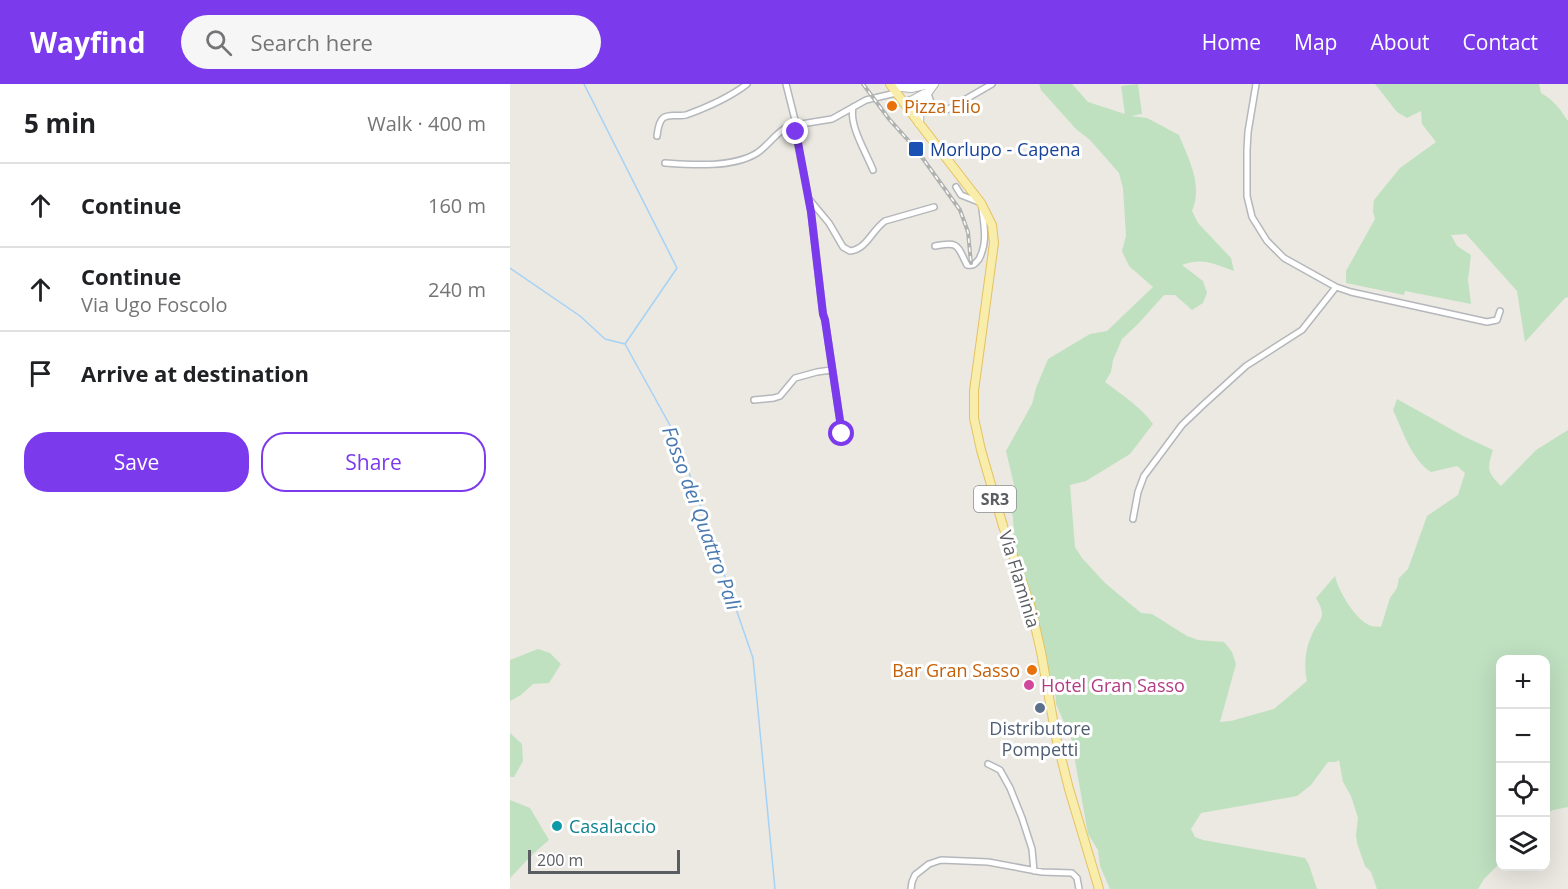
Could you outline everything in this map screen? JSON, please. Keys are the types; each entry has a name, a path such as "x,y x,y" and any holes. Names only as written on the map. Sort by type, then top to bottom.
{"main road":[{"path":"893,88 927,87 934,84"},
{"path":"904,104 916,99 927,87"},
{"path":"919,123 920,103 927,87"},
{"name":"Via Flaminia","path":"893,88 981,203 992,225 994,240 975,377 976,431 1003,526 1031,608 1056,737 1099,889"}],"street":[{"path":"657,136 659,125 664,117 683,116 706,107 747,84"},
{"path":"786,84 796,124 808,198 842,434"},
{"path":"927,87 932,105 943,111 992,84"},
{"path":"1256,84 1249,124 1247,196 1252,217 1267,241 1279,254 1336,287 1351,292 1487,322 1497,320 1500,311"},
{"path":"665,163 707,165 746,158 761,149 783,129 796,124 832,119 893,88"},
{"path":"853,107 854,126 873,170"},
{"path":"935,246 950,243 956,245 968,265 971,266 974,265 984,248 986,239 981,203 961,195 956,187"},
{"path":"808,198 829,223 843,247 850,251 861,248 885,221 934,207"},
{"path":"1133,519 1138,492 1144,476 1182,425 1246,366 1302,330 1336,287"},
{"path":"754,400 780,396 795,378 831,370"},
{"path":"988,764 999,769 1010,788 1032,849 1034,871"},
{"path":"912,889 915,875 926,866 939,861 988,862 1034,871 1072,873 1077,878 1078,889"}],"green space":[{"path":"1039,84 1072,84 1088,102 1125,114 1121,86 1138,84 1142,114 1131,116 1147,118 1179,135 1195,182 1196,192 1192,211 1198,223 1231,258 1234,271 1202,262 1182,265 1203,281 1207,293 1203,303 1192,310 1175,295 1164,295 1122,339 1113,360 1111,372 1105,382 1137,407 1153,424 1130,454 1086,481 1070,485 1075,547 1105,583 1141,613 1152,614 1187,636 1198,640 1224,642 1232,652 1236,664 1220,722 1274,709 1307,681 1305,665 1307,648 1322,615 1316,598 1335,576 1343,595 1357,616 1369,625 1381,627 1390,598 1397,588 1399,578 1408,569 1427,516 1458,495 1465,473 1457,466 1431,472 1418,460 1393,410 1397,399 1493,450 1490,470 1501,486 1536,450 1568,430 1568,807 1550,812 1550,655 1496,655 1496,867 1478,889 1377,889 1371,872 1365,866 1357,843 1358,818 1351,796 1343,782 1339,760 1328,762 1311,785 1297,796 1201,813 1191,829 1195,837 1203,840 1305,858 1317,889 1110,889 1100,866 1098,850 1088,834 1071,738 1056,704 1055,687 1017,591 1010,501 1014,485 1006,451 1032,404 1048,359 1090,334 1107,331 1153,287 1129,266 1122,251 1126,236 1123,188 1119,173 1041,90"},
{"path":"1375,84 1539,84 1541,93 1553,102 1568,121 1568,297 1525,342 1517,291 1466,234 1451,235 1457,246 1471,255 1468,280 1471,304 1405,291 1404,295 1346,283 1346,271 1375,219 1374,200 1400,168 1436,142 1422,124 1421,111 1407,118 1397,112"},
{"path":"538,649 550,653 561,664 549,683 533,684 510,701 510,660"},
{"path":"510,733 522,744 523,761 514,777 510,777"},
{"path":"510,800 530,808 549,840 510,878"}],"waterway":[{"name":"Fosso dei Quattro Pali","path":"584,84 677,268 625,344 677,438 753,658 775,889"},
{"path":"510,268 580,316 605,339 625,344"}],"railway":[{"path":"863,84 889,119 916,149 960,210 968,232 971,263"}],"place":[{"name":"Pizza Elio","path":"892,106"},
{"name":"Morlupo - Capena","path":"916,149"},
{"name":"Bar Gran Sasso","path":"1032,670"},
{"name":"Hotel Gran Sasso","path":"1029,685"},
{"name":"Distributore Pompetti","path":"1040,708"},
{"name":"Casalaccio","path":"557,826"}],"route":[{"path":"796,132 811,212 823,314 842,434"}]}
